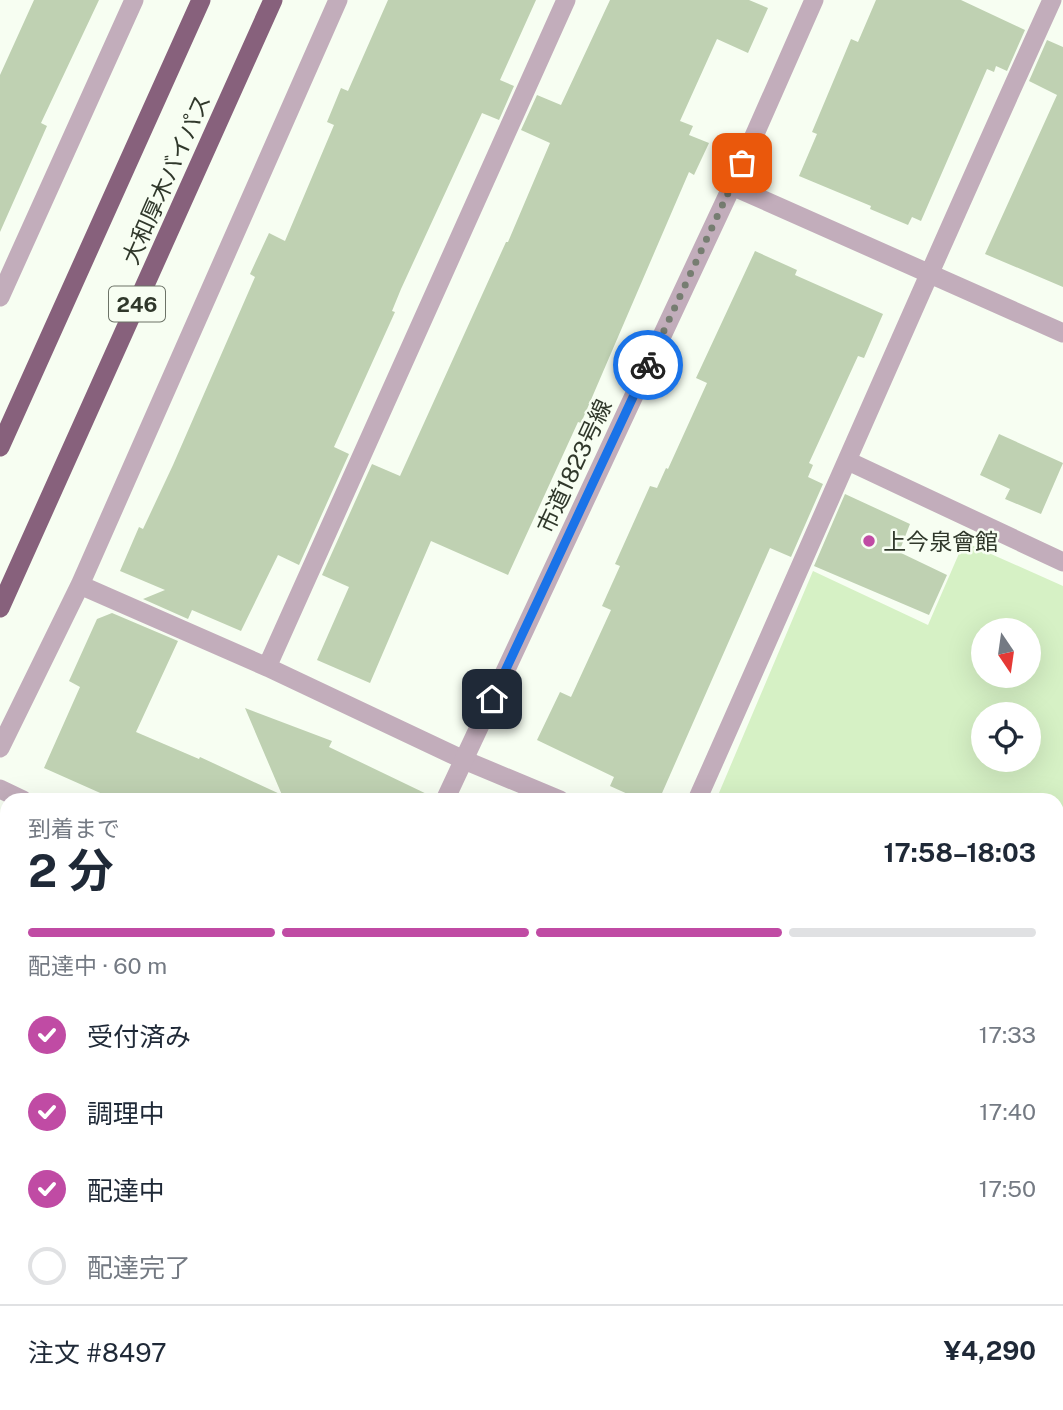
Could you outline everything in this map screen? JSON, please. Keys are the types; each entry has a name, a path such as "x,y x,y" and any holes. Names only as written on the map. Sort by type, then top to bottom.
{"highway":[{"name":"大和厚木バイパス","path":"0,447 201,0"},
{"name":"大和厚木バイパス","path":"0,608 273,0"}],"street":[{"path":"0,297 134,0"},
{"path":"0,748 80,585 338,0"},
{"path":"267,667 566,0"},
{"name":"市道1823号線","path":"448,793 732,186 814,0"},
{"path":"700,793 848,461 928,273 1052,0"},
{"path":"732,186 1063,333"},
{"path":"848,461 1063,562"},
{"path":"80,585 267,667 464,760 543,793"}],"shaded area":[{"path":"964,542 1063,586 1063,793 719,793 813,571 928,625"}],"building":[{"path":"34,0 99,0 41,123 47,126 0,232 0,75"},
{"path":"388,0 536,0 500,80 514,86 499,120 482,113 401,289 392,311 395,312 334,447 349,454 299,565 278,555 241,631 192,610 188,619 143,599 165,590 120,571 139,527 143,529 173,465 255,277 250,274 269,233 285,241 334,125 327,122 341,88 348,91"},
{"path":"610,0 749,0 768,8 748,53 717,39 680,121 693,126 689,135 709,143 694,175 689,172 581,423 578,422 508,575 431,541 370,683 317,660 349,587 322,575 372,464 400,476 508,242 550,143 521,130 537,95 561,105"},
{"path":"876,0 961,0 1025,30 1007,71 996,66 994,72 987,69 921,221 912,217 908,225 870,209 871,206 799,176 817,134 812,132 851,39 858,42"},
{"path":"1047,40 1063,47 1063,287 985,254 1057,95 1029,81"},
{"path":"755,251 797,270 795,275 883,314 864,358 858,356 809,463 813,465 808,477 823,484 791,557 770,548 662,793 626,793 610,786 614,777 537,740 560,692 571,697 611,610 602,606 620,566 615,564 650,486 657,488 666,468 668,469 707,383 696,378"},
{"path":"999,434 1063,463 1041,514 1005,499 1010,489 980,475"},
{"name":"上今泉會館","path":"845,494 910,524 899,552 947,575 929,615 814,566"},
{"path":"112,613 178,641 136,732 199,759 200,757 278,793 100,793 44,768 80,687 69,681 97,619"},
{"path":"245,708 332,741 329,747 425,793 281,793"}],"way so far":[{"path":"648,365 742,163"}],"place":[{"name":"上今泉會館","path":"869,541"}],"route":[{"path":"492,699 648,365"}]}
